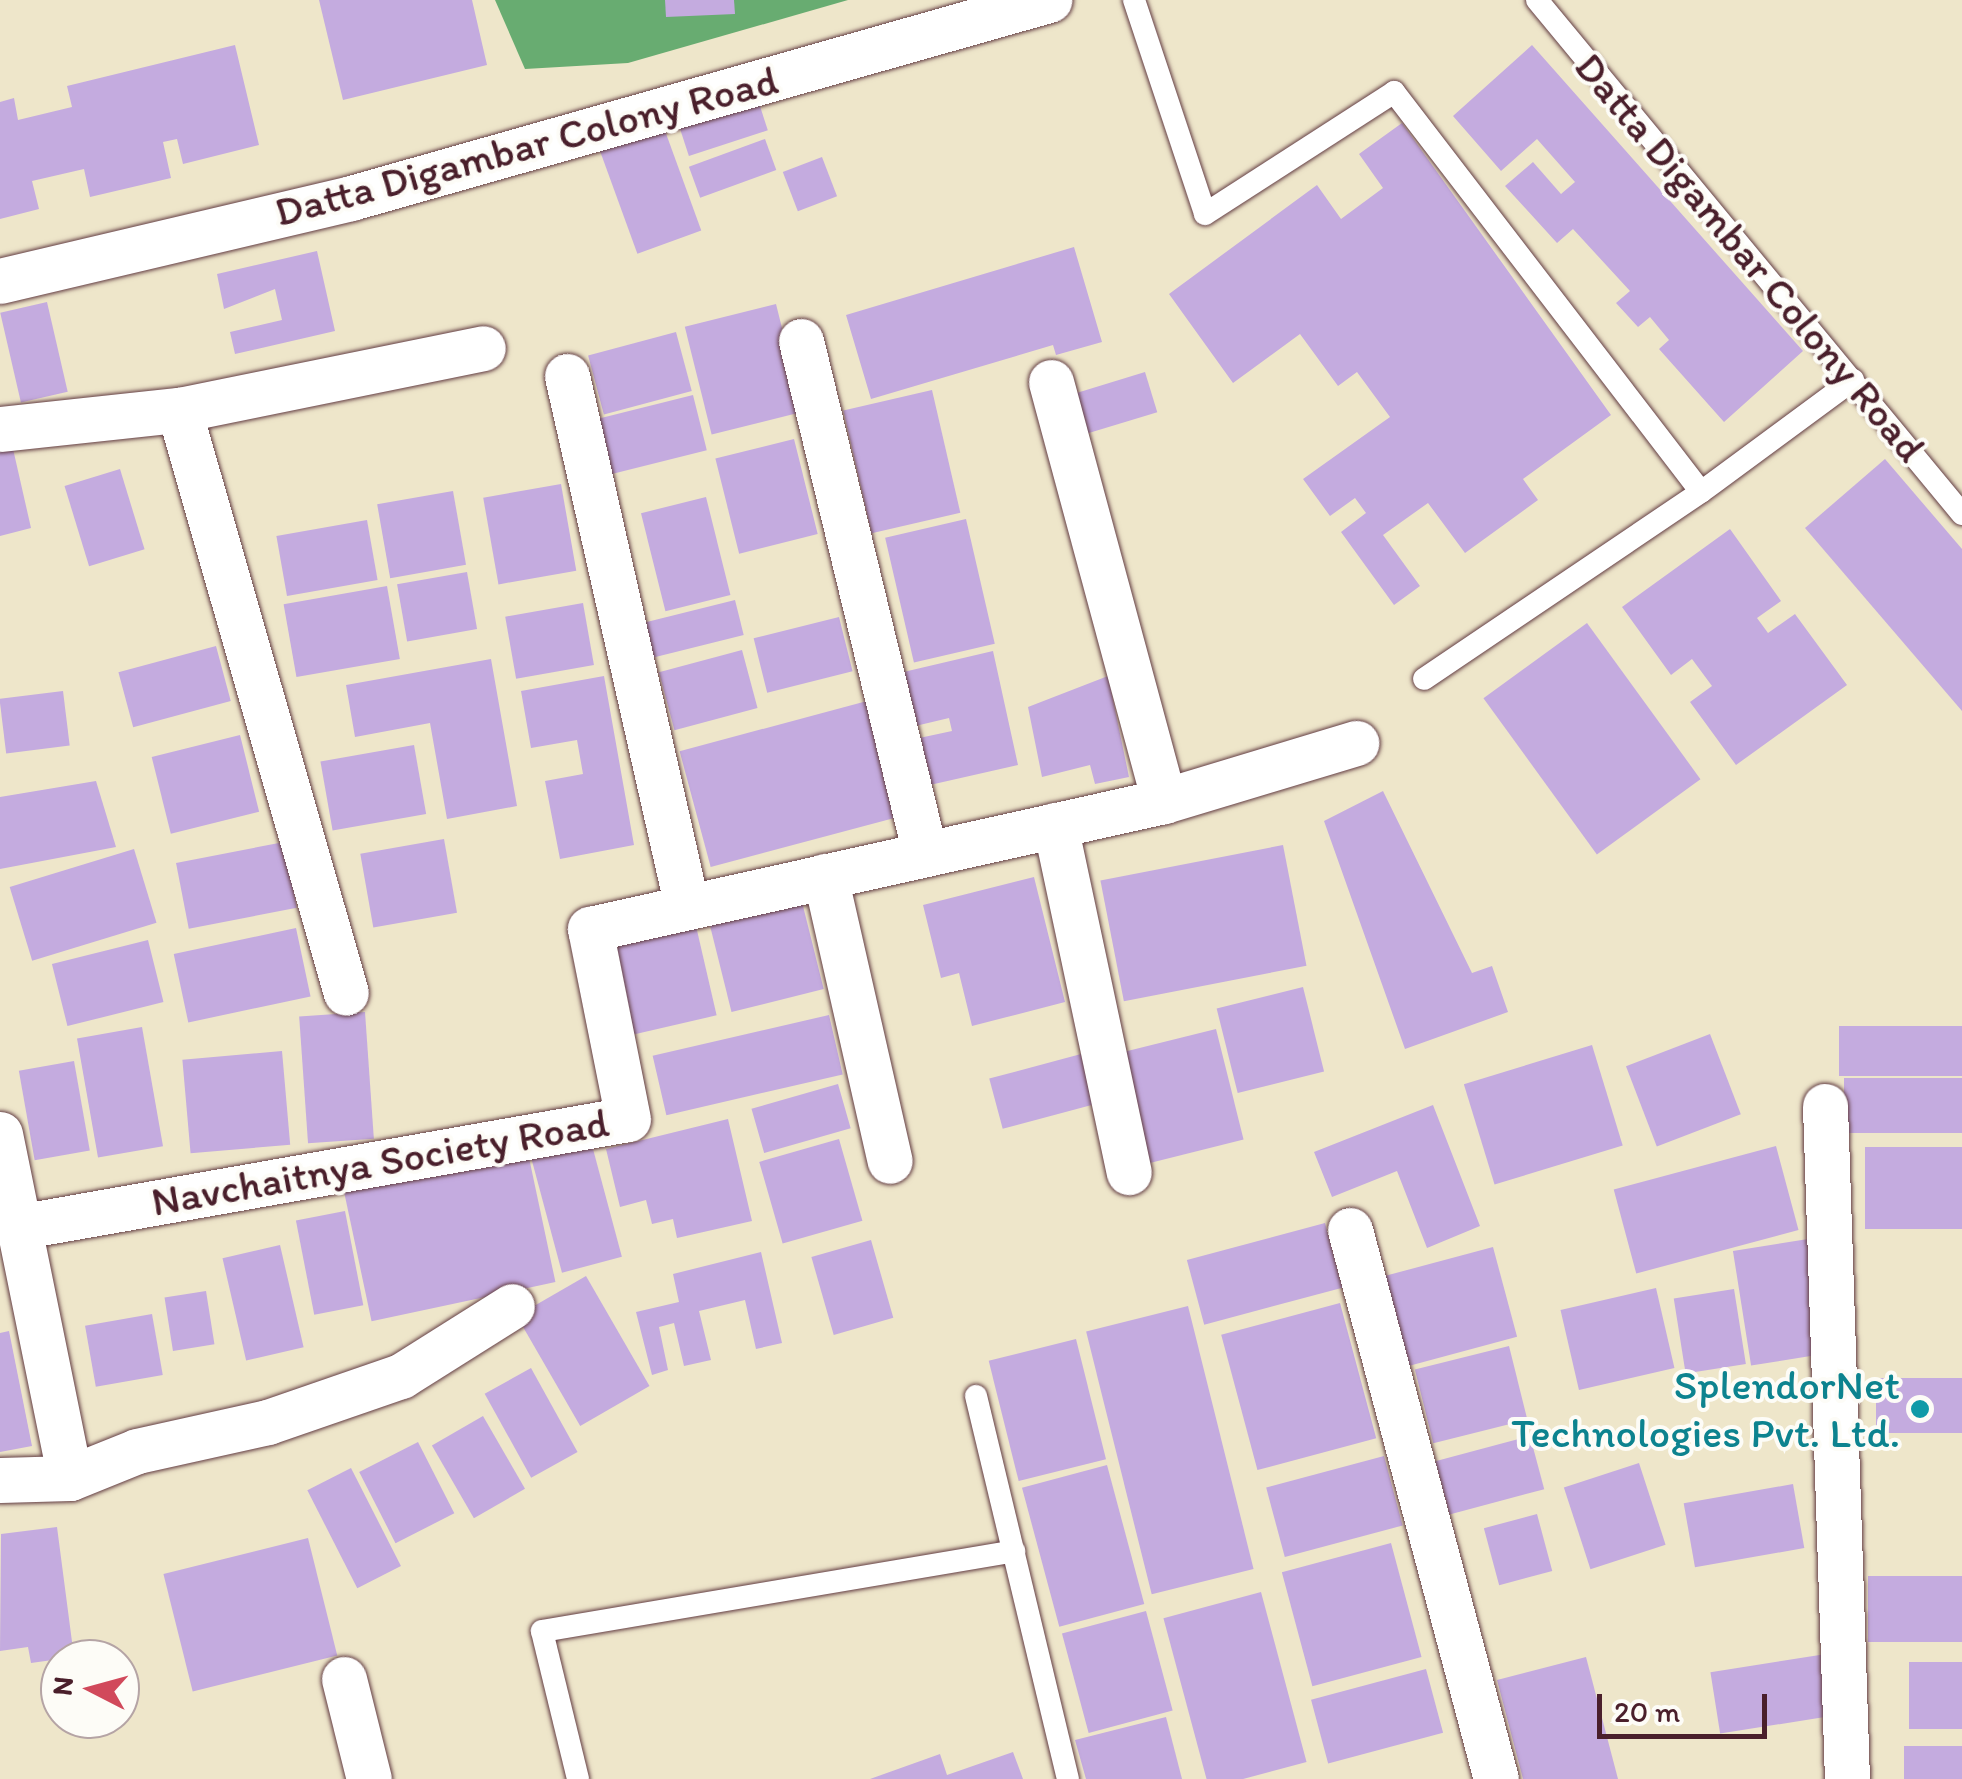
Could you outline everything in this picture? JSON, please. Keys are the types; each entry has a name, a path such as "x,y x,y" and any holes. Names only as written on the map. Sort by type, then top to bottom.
{"street":[{"name":"Datta Digambar Colony Road","path":"0,281 351,198 1049,0"},
{"path":"801,341 926,854"},
{"path":"0,429 180,410 483,348"},
{"path":"567,376 688,908"},
{"path":"1051,382 1164,801"},
{"path":"180,410 346,994"},
{"name":"Navchaitnya Society Road","path":"18,1227 628,1118 590,929 1164,801 1356,743"},
{"path":"1055,825 1129,1172"},
{"path":"825,876 890,1161"},
{"path":"1825,1106 1847,1779"},
{"path":"0,1134 70,1478"},
{"path":"1350,1230 1496,1779"},
{"path":"0,1480 70,1478 401,1376 512,1306"},
{"path":"344,1679 369,1779"}],"lane":[{"path":"1134,0 1205,214 1394,92 1701,492"},
{"name":"Datta Digambar Colony Road","path":"1537,0 1962,514"},
{"path":"1424,680 1701,492 1853,380"},
{"path":"976,1396 1068,1779"},
{"path":"578,1779 542,1631 1014,1551"}],"green space":[{"path":"495,0 848,0 628,63 525,69"}],"building":[{"path":"319,0 472,0 487,65 343,100"},
{"path":"665,0 734,0 735,14 666,17"},
{"path":"235,45 259,145 183,164 177,139 163,142 171,178 90,197 84,169 32,181 39,209 0,219 0,102 14,98 18,120 72,107 67,86"},
{"path":"1532,45 1803,351 1724,422 1659,349 1669,340 1650,317 1638,327 1616,303 1630,291 1573,229 1557,243 1505,186 1533,162 1561,194 1575,182 1537,139 1501,171 1453,116"},
{"path":"757,97 768,130 689,156 678,123"},
{"path":"1402,123 1611,415 1523,479 1538,500 1465,553 1428,503 1383,535 1420,586 1394,605 1341,532 1366,513 1355,498 1330,516 1303,479 1390,417 1357,372 1338,386 1300,334 1233,383 1169,294 1317,185 1341,219 1383,188 1359,154"},
{"path":"664,128 701,230 637,254 600,151"},
{"path":"765,139 776,170 700,198 689,167"},
{"path":"822,157 837,196 798,211 783,172"},
{"path":"1074,247 1102,342 1056,355 1053,345 871,399 846,315"},
{"path":"317,251 335,331 235,354 230,332 282,320 275,289 224,309 217,274"},
{"path":"47,302 68,392 21,402 0,313"},
{"path":"776,304 803,412 712,434 685,327"},
{"path":"676,332 692,391 604,414 588,356"},
{"path":"1145,372 1157,412 1086,434 1073,394"},
{"path":"932,390 960,513 872,533 843,410"},
{"path":"693,395 707,450 604,476 590,421"},
{"path":"794,439 818,534 739,554 715,459"},
{"path":"11,440 31,528 0,536 0,443"},
{"path":"1885,459 1962,549 1962,711 1805,528"},
{"path":"120,469 145,549 89,566 65,486"},
{"path":"561,484 576,571 498,584 483,498"},
{"path":"453,491 466,565 390,578 377,504"},
{"path":"706,497 730,595 665,611 641,513"},
{"path":"966,519 995,644 914,662 885,538"},
{"path":"367,520 378,580 287,596 276,536"},
{"path":"1730,529 1781,601 1757,618 1768,633 1795,614 1847,685 1736,765 1690,702 1712,686 1692,659 1671,675 1622,607"},
{"path":"467,572 477,629 407,641 397,584"},
{"path":"387,586 400,659 296,677 284,604"},
{"path":"735,600 744,635 653,658 644,623"},
{"path":"583,603 594,665 516,679 505,617"},
{"path":"839,617 853,671 767,693 754,638"},
{"path":"1587,623 1700,779 1597,854 1483,698"},
{"path":"216,646 231,701 133,727 118,672"},
{"path":"742,650 758,708 674,730 659,672"},
{"path":"993,651 1018,765 921,787 910,740 952,731 949,718 907,728 895,674"},
{"path":"491,659 517,806 447,819 430,723 355,737 346,685"},
{"path":"604,676 634,845 560,859 545,781 583,774 577,740 531,748 521,691"},
{"path":"1108,676 1129,777 1095,784 1090,765 1042,777 1028,707"},
{"path":"63,691 70,746 6,753 0,699"},
{"path":"867,701 898,817 711,867 680,751"},
{"path":"240,735 259,812 171,834 152,757"},
{"path":"414,745 426,814 333,830 320,761"},
{"path":"96,781 116,847 0,869 0,797"},
{"path":"1383,791 1472,973 1492,966 1508,1012 1405,1049 1324,821"},
{"path":"444,839 457,913 373,928 360,854"},
{"path":"284,842 297,908 189,929 176,863"},
{"path":"1283,845 1306,966 1124,1001 1100,880"},
{"path":"134,849 157,923 32,961 10,887"},
{"path":"1034,877 1065,1002 972,1026 959,973 941,978 923,905"},
{"path":"800,894 824,989 732,1012 708,917"},
{"path":"693,913 717,1015 625,1036 601,934"},
{"path":"296,928 311,996 188,1022 174,954"},
{"path":"148,940 163,1002 67,1026 52,964"},
{"path":"1303,987 1324,1071 1238,1093 1217,1009"},
{"path":"365,1012 374,1139 308,1143 299,1017"},
{"path":"829,1015 843,1074 666,1115 653,1056"},
{"path":"1839,1026 1962,1026 1962,1076 1839,1076"},
{"path":"142,1027 163,1146 98,1158 77,1038"},
{"path":"1216,1029 1244,1140 1134,1167 1106,1056"},
{"path":"1710,1034 1741,1114 1657,1147 1626,1066"},
{"path":"1592,1045 1623,1145 1495,1185 1464,1084"},
{"path":"282,1051 290,1145 191,1153 182,1060"},
{"path":"1081,1054 1094,1104 1003,1129 989,1079"},
{"path":"74,1061 90,1151 35,1160 19,1071"},
{"path":"1844,1078 1962,1078 1962,1133 1844,1133"},
{"path":"838,1084 851,1128 764,1153 751,1109"},
{"path":"1433,1105 1480,1226 1427,1248 1397,1171 1332,1197 1314,1152"},
{"path":"728,1119 752,1221 677,1238 673,1219 652,1224 646,1200 620,1207 606,1149"},
{"path":"589,1134 622,1257 562,1273 529,1150"},
{"path":"839,1139 862,1221 783,1244 759,1162"},
{"path":"1776,1146 1799,1230 1636,1274 1614,1189"},
{"path":"1865,1147 1962,1147 1962,1229 1865,1229"},
{"path":"528,1153 555,1282 372,1321 344,1192"},
{"path":"345,1211 363,1305 314,1315 296,1221"},
{"path":"1325,1223 1342,1288 1204,1325 1187,1260"},
{"path":"1808,1239 1826,1354 1751,1365 1733,1251"},
{"path":"871,1240 893,1318 834,1335 811,1257"},
{"path":"280,1245 304,1347 246,1361 223,1258"},
{"path":"1493,1247 1517,1337 1402,1368 1378,1278"},
{"path":"761,1252 782,1343 756,1349 745,1300 699,1311 711,1360 684,1366 674,1323 659,1327 668,1370 652,1375 636,1312 679,1302 673,1274"},
{"path":"586,1276 650,1386 580,1426 517,1316"},
{"path":"1656,1288 1674,1368 1579,1390 1561,1310"},
{"path":"1734,1289 1746,1364 1686,1374 1674,1299"},
{"path":"206,1291 214,1344 173,1351 165,1298"},
{"path":"1340,1303 1376,1438 1257,1470 1221,1335"},
{"path":"1188,1306 1254,1569 1152,1594 1086,1331"},
{"path":"152,1314 163,1375 96,1387 85,1326"},
{"path":"9,1331 32,1446 0,1452 0,1333"},
{"path":"1076,1339 1106,1459 1019,1481 989,1361"},
{"path":"1509,1346 1527,1420 1433,1443 1415,1369"},
{"path":"531,1368 578,1452 531,1478 485,1394"},
{"name":"SplendorNet Technologies Pvt. Ltd.","path":"1876,1378 1962,1378 1962,1433 1876,1433"},
{"path":"483,1416 525,1489 474,1518 432,1446"},
{"path":"1530,1436 1544,1489 1450,1514 1435,1461"},
{"path":"418,1442 454,1513 396,1543 359,1472"},
{"path":"1384,1456 1403,1526 1285,1557 1266,1488"},
{"path":"1639,1463 1666,1545 1590,1569 1564,1487"},
{"path":"1107,1465 1144,1604 1059,1627 1022,1488"},
{"path":"351,1468 401,1566 357,1588 307,1490"},
{"path":"1793,1484 1804,1548 1695,1567 1684,1503"},
{"path":"1537,1514 1552,1571 1499,1585 1484,1528"},
{"path":"57,1527 72,1639 40,1639 40,1662 31,1663 28,1647 0,1651 1,1534"},
{"path":"308,1538 337,1655 193,1691 163,1574"},
{"path":"1391,1543 1422,1657 1312,1686 1282,1572"},
{"path":"1868,1576 1962,1576 1962,1642 1868,1642"},
{"path":"1261,1592 1307,1762 1243,1779 1207,1779 1163,1618"},
{"path":"1146,1611 1173,1710 1089,1733 1062,1634"},
{"path":"1826,1654 1836,1715 1720,1734 1710,1672"},
{"path":"1586,1657 1618,1779 1523,1779 1497,1680"},
{"path":"1909,1662 1962,1662 1962,1729 1909,1729"},
{"path":"1426,1669 1443,1733 1328,1764 1311,1700"},
{"path":"1166,1717 1182,1779 1086,1779 1075,1740"},
{"path":"1904,1746 1962,1746 1962,1779 1904,1779"},
{"path":"1013,1752 1023,1779 870,1779 940,1754 947,1775"}],"place":[{"name":"SplendorNet Technologies Pvt. Ltd.","path":"1920,1409"}]}
